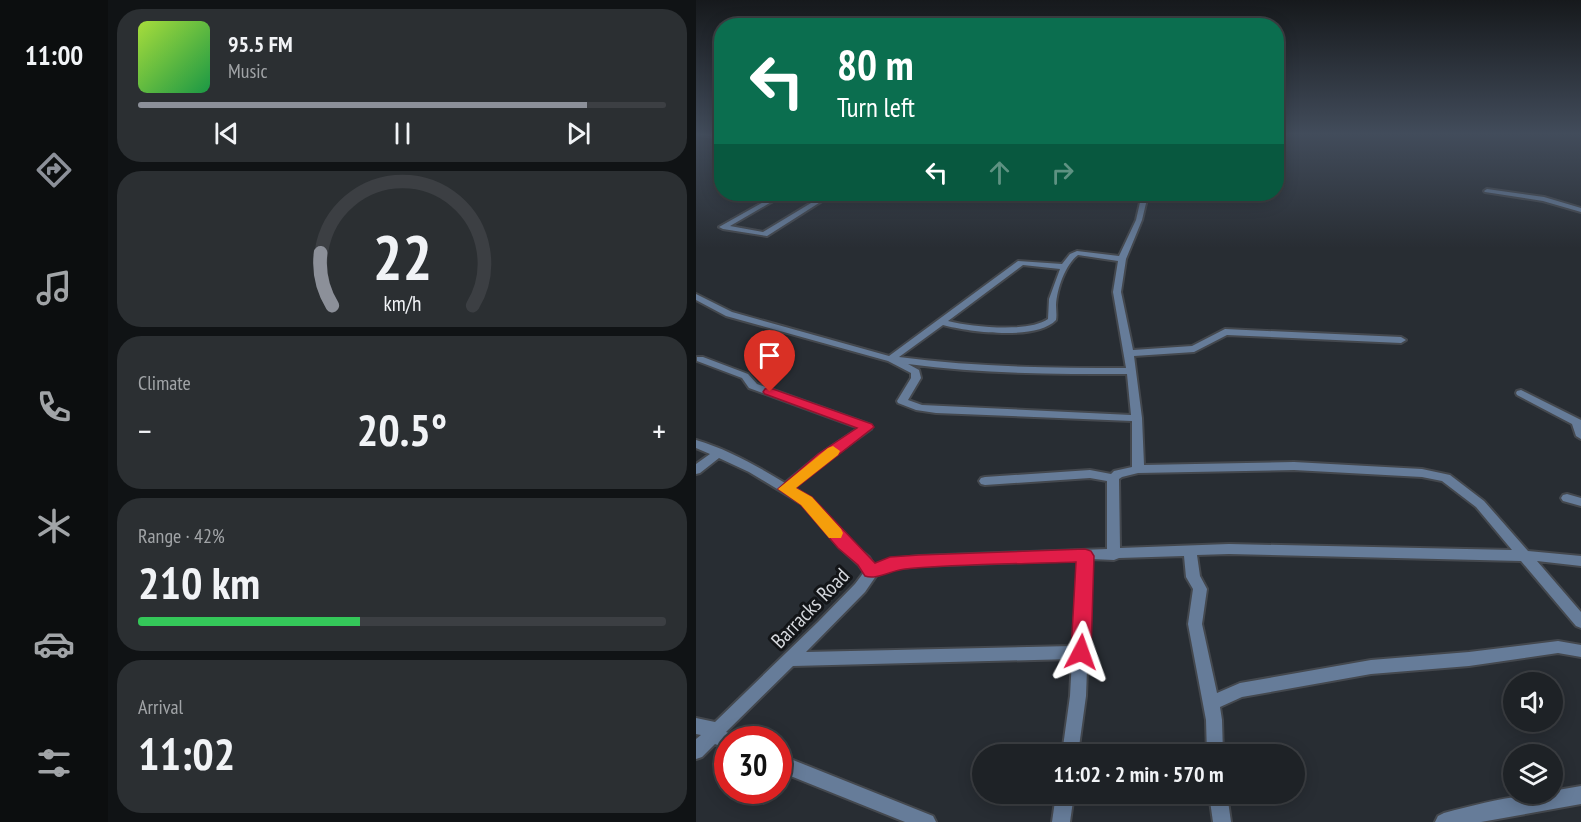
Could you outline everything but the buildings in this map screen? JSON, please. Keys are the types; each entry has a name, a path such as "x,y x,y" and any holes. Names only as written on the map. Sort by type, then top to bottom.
{"street":[{"path":"1487,191 1544,199 1581,210"},
{"path":"769,201 723,227 764,234 818,201"},
{"path":"1138,470 1137,418 1129,353 1117,292 1122,259 1143,201"},
{"path":"943,322 961,327 989,330 1045,325 1052,320 1052,305 1064,267 1072,255 1077,253 1122,259"},
{"path":"891,359 1021,262 1064,267"},
{"path":"696,297 729,314 891,359 937,365 1048,371 1131,371"},
{"path":"1129,353 1194,349 1225,332 1401,340"},
{"path":"700,358 746,376 753,386 867,427 823,458 786,489"},
{"path":"891,359 916,372 916,378 902,401 920,408 1137,418"},
{"path":"1521,393 1577,422 1581,436"},
{"name":"Barracks Road","path":"696,444 753,469 806,501 844,544 864,561 871,572 860,588 728,726"},
{"path":"696,470 719,453"},
{"path":"986,481 1090,474 1113,478 1118,474 1138,470 1294,466 1435,475 1455,483 1480,504 1580,622"},
{"path":"1113,478 1114,555"},
{"path":"1567,498 1581,502"},
{"path":"871,572 890,564 919,561 1229,549 1526,556 1581,561"},
{"path":"1190,552 1193,576 1200,589 1195,624 1214,720 1215,744"},
{"path":"1071,744 1078,696 1085,556"},
{"path":"1210,704 1240,690 1361,669 1579,646"},
{"path":"791,659 1081,652"},
{"path":"696,726 714,734"},
{"name":"Barracks Road","path":"696,751 714,739"},
{"path":"792,768 927,822"},
{"path":"1444,822 1489,811 1581,795"},
{"path":"1061,822 1064,804"},
{"path":"1219,804 1222,822"}],"slow traffic":[{"path":"833,451 786,489 806,501 835,533"}],"route":[{"path":"770,392 867,427 823,458 786,489 806,501 844,544 864,561 871,572 890,564 919,561 1085,556 1081,652"}]}
